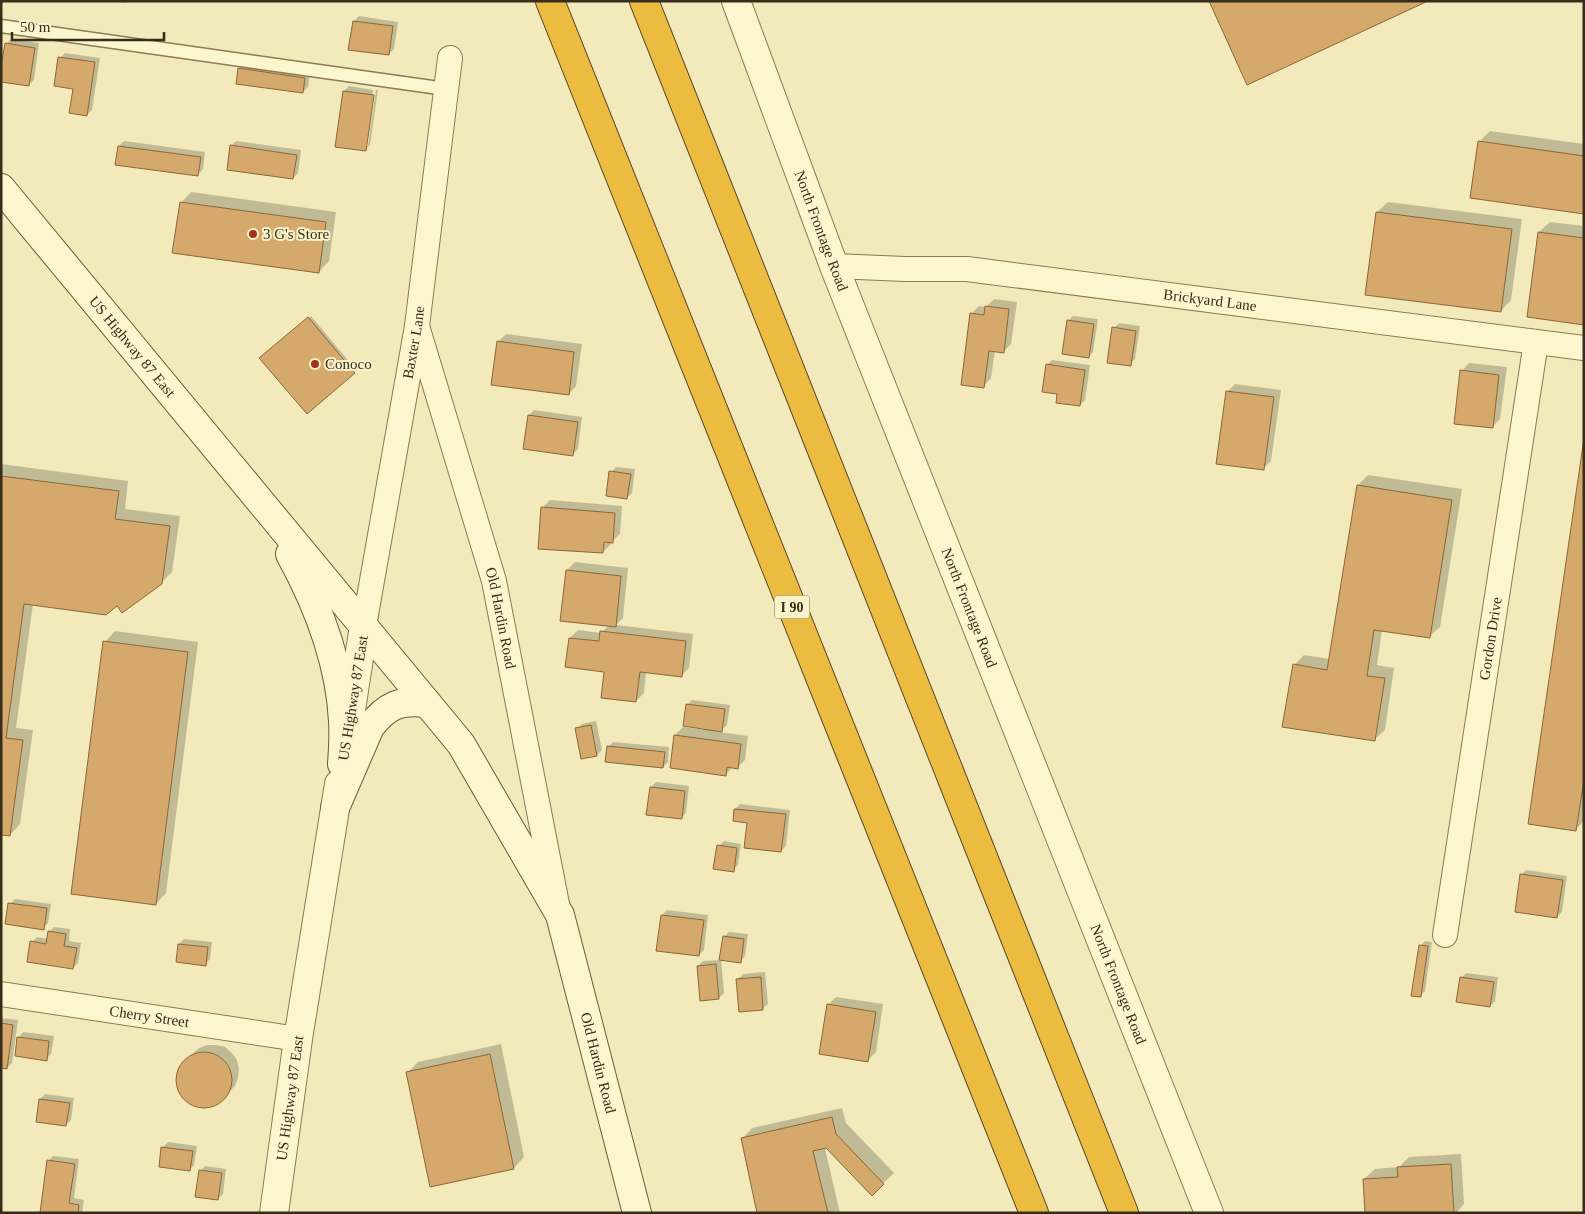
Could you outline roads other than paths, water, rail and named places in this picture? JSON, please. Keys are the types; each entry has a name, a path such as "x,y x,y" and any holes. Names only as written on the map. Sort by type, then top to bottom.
{"highway":[{"name":"I 90","path":"550,1 1034,1213"},
{"path":"644,1 1124,1213"}],"street":[{"name":"North Frontage Road","path":"736,1 834,266 1209,1213"},
{"name":"Baxter Lane","path":"364,626 417,326 450,58"},
{"name":"US Highway 87 East","path":"1,188 364,626 298,1039 274,1213"},
{"name":"Brickyard Lane","path":"834,266 967,269 1584,348"},
{"name":"Old Hardin Road","path":"417,326 494,581 560,915 637,1213"},
{"name":"Gordon Drive","path":"1445,935 1536,342"},
{"path":"257,496 301,575 325,633 337,675 341,701 343,722 342,764"},
{"name":"Old Hardin Road","path":"364,626 461,744 560,915"},
{"path":"335,808 370,727 377,718 393,706 402,703 412,701 428,703"},
{"name":"Cherry Street","path":"1,994 298,1039"}],"lane":[{"path":"1,26 446,89"}],"place":[{"name":"3 G's Store","path":"253,234"},
{"name":"Conoco","path":"315,364"}]}
